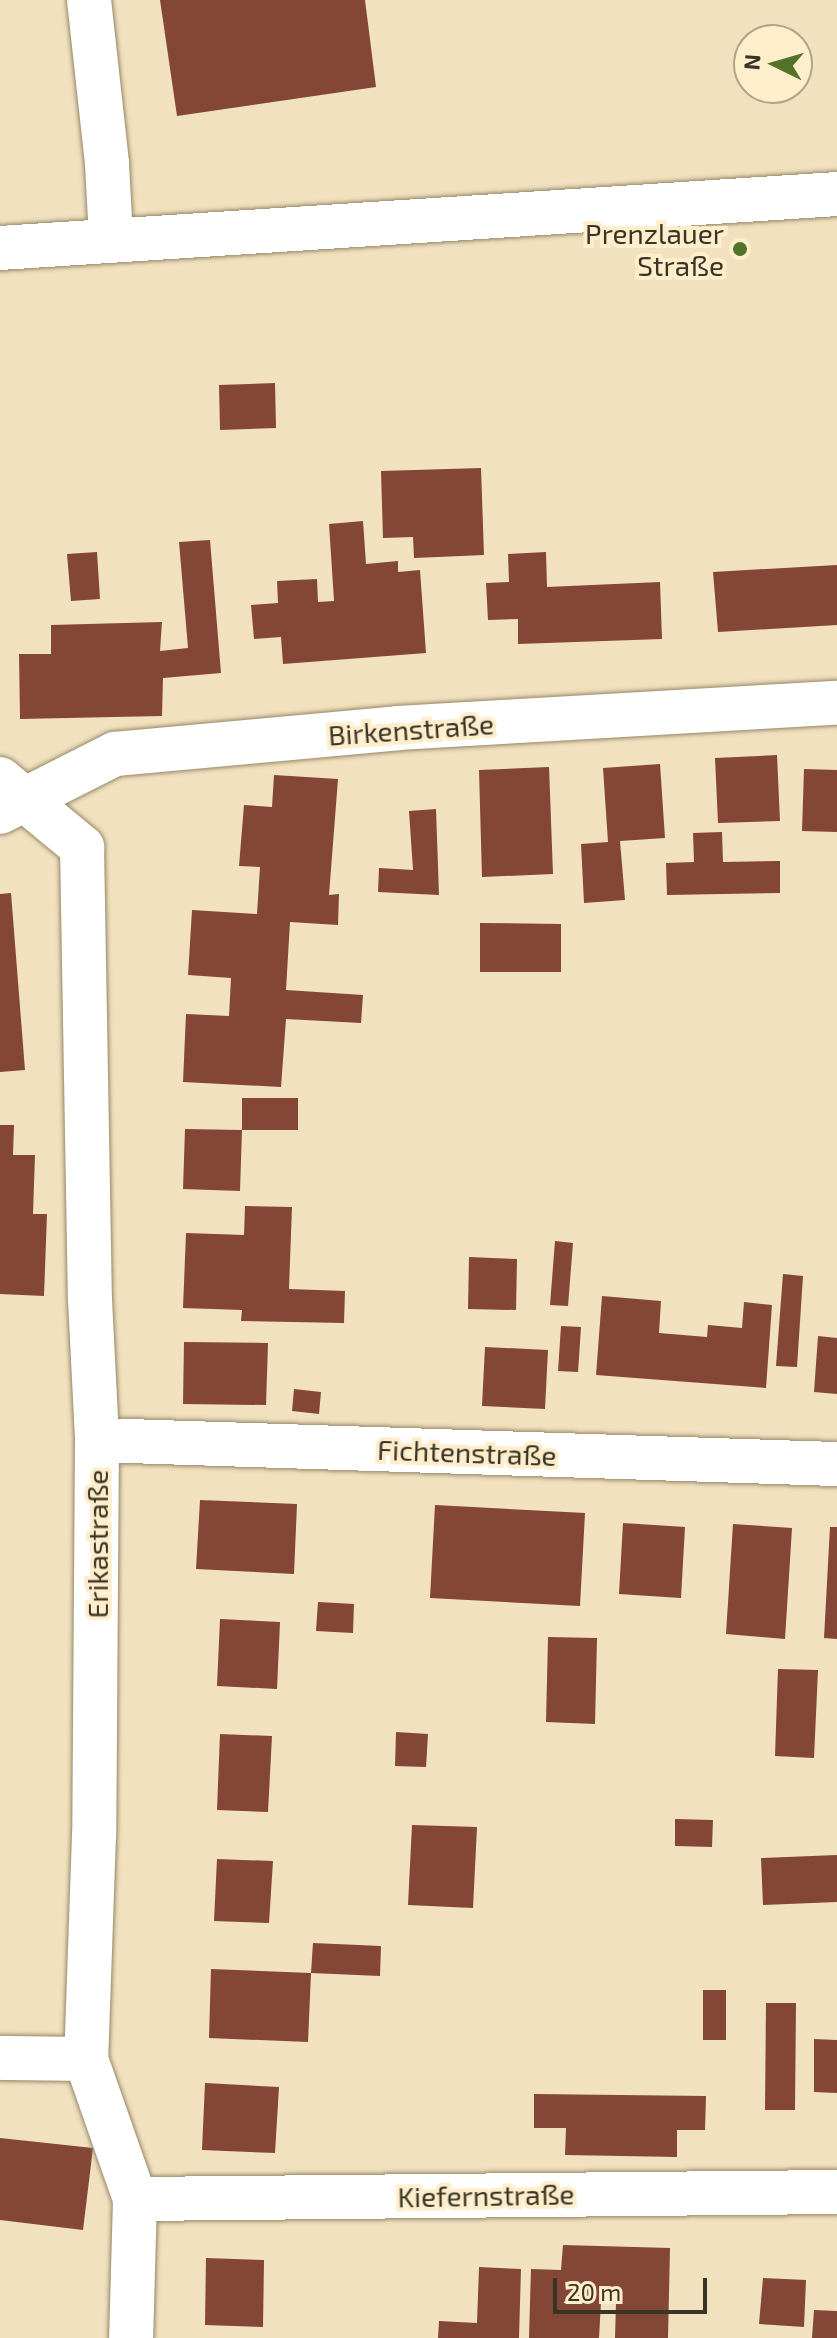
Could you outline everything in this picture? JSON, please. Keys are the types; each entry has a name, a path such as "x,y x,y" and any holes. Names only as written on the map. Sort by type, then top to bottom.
{"street":[{"path":"89,0 107,164 111,239"},
{"path":"0,248 837,194"},
{"name":"Birkenstraße","path":"8,797 115,754 398,728 837,703"},
{"name":"Erikastraße","path":"8,797 82,847 90,1300 97,1440 94,1835 86,2059 135,2199 131,2338"},
{"name":"Fichtenstraße","path":"97,1440 837,1464"},
{"path":"0,2058 86,2059"},
{"name":"Kiefernstraße","path":"135,2199 837,2192"}],"building":[{"path":"160,0 365,0 376,87 177,116"},
{"path":"275,383 276,428 220,430 219,385"},
{"path":"481,468 484,555 414,558 413,537 383,538 381,471"},
{"path":"363,521 366,564 398,561 398,572 420,570 426,653 283,664 281,637 254,639 251,605 278,603 277,581 317,579 318,602 334,601 329,524"},
{"path":"210,540 221,673 163,678 162,716 20,719 19,654 51,654 51,625 162,622 160,651 188,648 179,542"},
{"path":"97,552 100,599 71,601 67,554"},
{"path":"546,552 547,587 660,582 662,639 518,644 518,619 488,620 486,583 509,582 508,554"},
{"path":"837,565 837,625 718,632 713,572"},
{"path":"777,755 780,821 718,823 715,758"},
{"path":"660,764 665,838 620,841 625,900 584,903 581,844 608,842 603,768"},
{"path":"549,767 553,874 482,877 479,770"},
{"path":"804,769 837,770 837,832 802,831"},
{"path":"274,775 338,779 329,895 339,894 338,925 290,922 286,990 363,995 361,1023 286,1019 281,1087 183,1082 186,1014 229,1016 231,978 188,975 192,910 257,914 260,867 239,866 244,805 272,807"},
{"path":"436,809 439,895 378,892 379,868 413,870 409,811"},
{"path":"722,832 723,862 780,861 780,893 667,895 666,863 694,862 693,833"},
{"path":"11,893 25,1070 0,1072 0,894"},
{"path":"480,923 561,924 561,972 480,972"},
{"path":"242,1098 298,1098 298,1130 242,1130"},
{"path":"0,1125 14,1125 13,1155 35,1155 33,1214 47,1214 44,1296 0,1294"},
{"path":"185,1129 242,1130 240,1191 183,1189"},
{"path":"245,1206 292,1207 289,1289 345,1291 344,1323 241,1321 242,1310 183,1308 186,1233 244,1235"},
{"path":"555,1241 573,1243 568,1306 550,1305"},
{"path":"469,1257 517,1259 516,1310 468,1309"},
{"path":"783,1274 803,1276 797,1367 776,1366"},
{"path":"602,1296 661,1301 659,1333 707,1337 708,1325 742,1328 744,1302 772,1305 766,1388 596,1375"},
{"path":"561,1326 581,1327 578,1372 558,1371"},
{"path":"818,1336 837,1338 837,1394 814,1392"},
{"path":"184,1342 268,1343 266,1405 183,1404"},
{"path":"485,1347 548,1350 545,1409 482,1406"},
{"path":"294,1389 321,1392 319,1414 292,1411"},
{"path":"200,1500 297,1504 294,1574 196,1569"},
{"path":"435,1505 585,1513 580,1606 430,1598"},
{"path":"623,1523 685,1527 681,1598 619,1594"},
{"path":"733,1524 792,1528 785,1639 726,1634"},
{"path":"830,1527 837,1527 837,1639 824,1638"},
{"path":"318,1602 354,1604 353,1633 316,1631"},
{"path":"220,1619 280,1622 277,1689 217,1686"},
{"path":"548,1637 597,1638 595,1724 546,1722"},
{"path":"778,1669 818,1670 814,1758 775,1756"},
{"path":"396,1732 428,1734 426,1767 395,1766"},
{"path":"220,1734 272,1736 268,1812 217,1810"},
{"path":"675,1819 713,1820 712,1847 675,1846"},
{"path":"412,1825 477,1827 473,1908 408,1905"},
{"path":"837,1855 837,1902 763,1905 761,1858"},
{"path":"217,1859 273,1861 269,1923 214,1921"},
{"path":"313,1943 381,1946 380,1976 311,1973"},
{"path":"211,1969 311,1973 308,2042 209,2038"},
{"path":"703,1990 726,1990 726,2040 703,2040"},
{"path":"766,2003 796,2003 795,2110 765,2110"},
{"path":"814,2039 837,2040 837,2093 814,2092"},
{"path":"205,2083 279,2087 275,2153 202,2150"},
{"path":"534,2094 706,2096 705,2130 677,2130 677,2157 565,2155 566,2128 534,2128"},
{"path":"0,2138 93,2148 83,2230 0,2220"},
{"path":"563,2245 670,2248 668,2338 615,2338 616,2302 601,2302 599,2338 529,2338 531,2269 561,2270"},
{"path":"206,2258 264,2260 263,2327 205,2325"},
{"path":"479,2267 521,2269 519,2338 438,2338 439,2321 477,2323"},
{"path":"763,2278 806,2280 804,2327 759,2324"},
{"path":"814,2310 837,2311 837,2338 812,2338"}],"place":[{"name":"Prenzlauer Straße","path":"740,249"}]}
